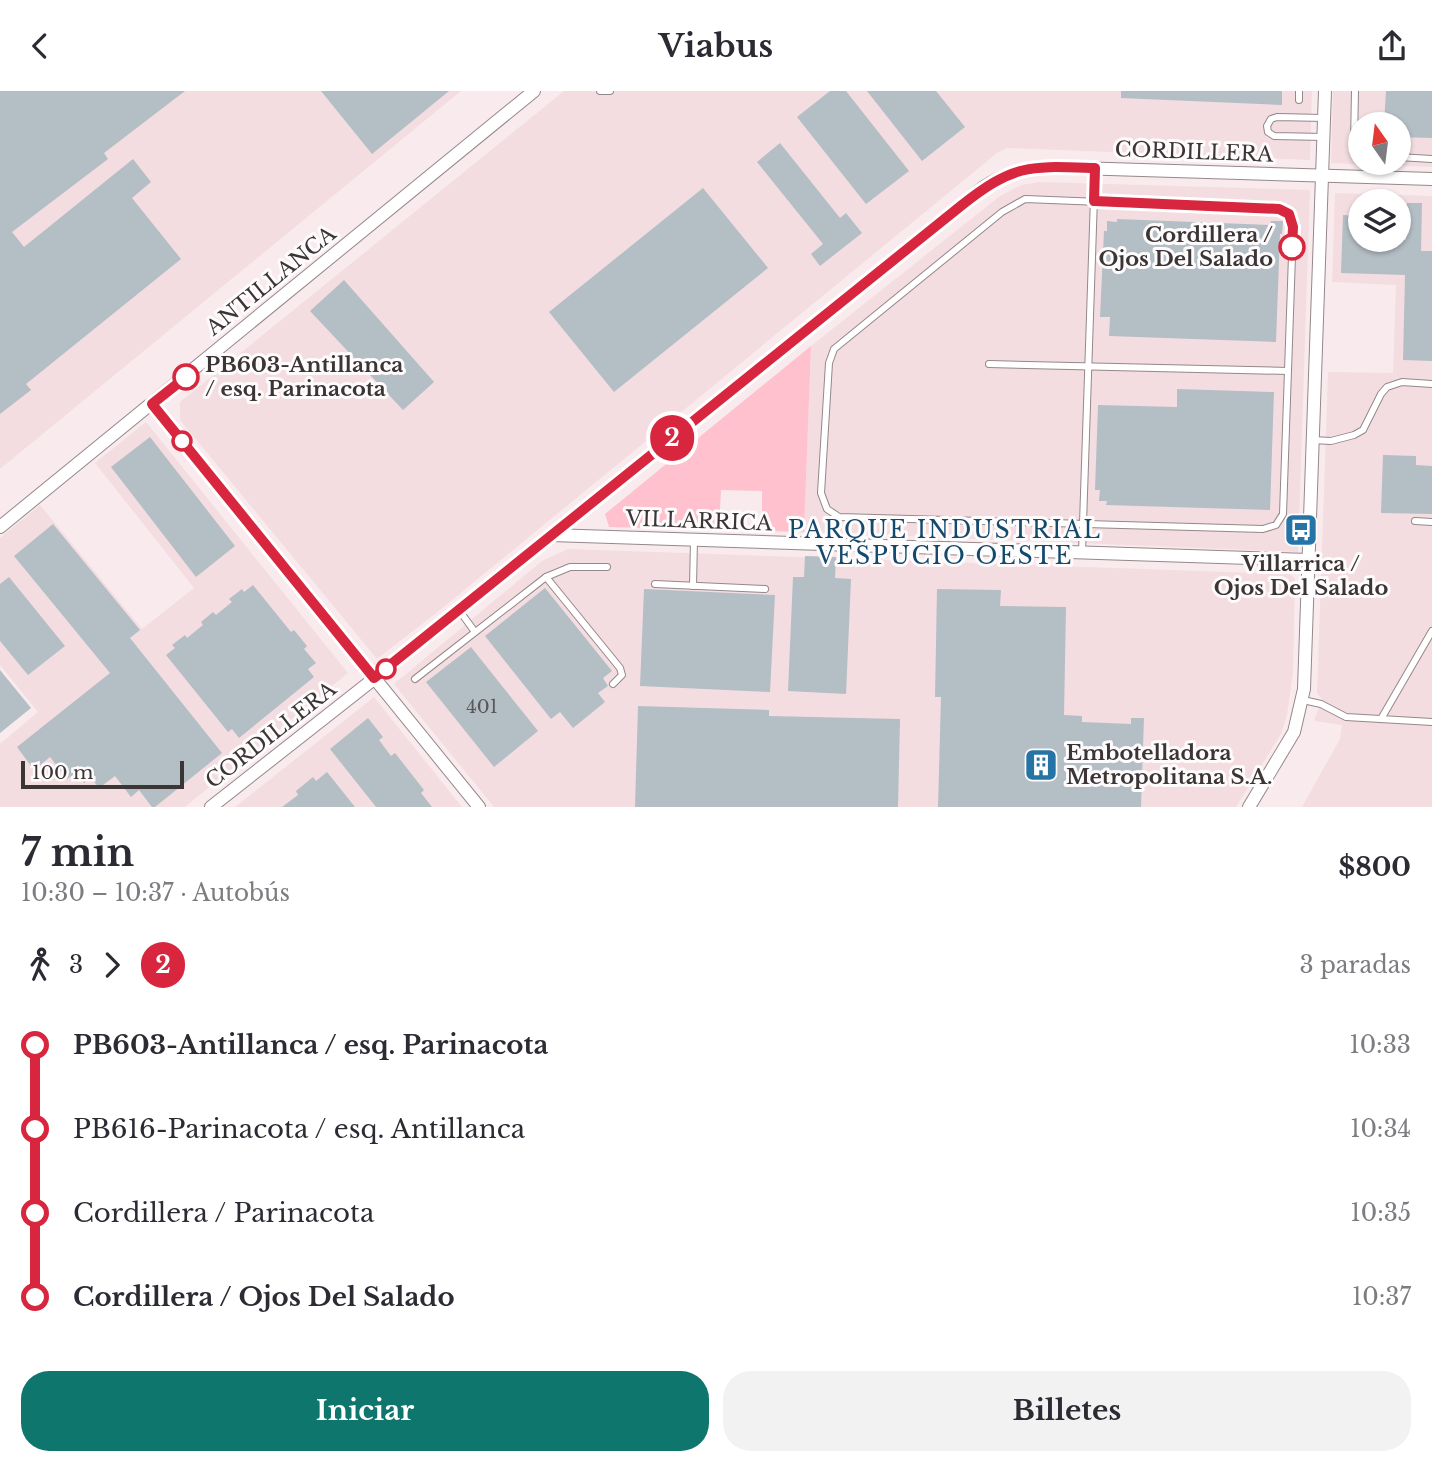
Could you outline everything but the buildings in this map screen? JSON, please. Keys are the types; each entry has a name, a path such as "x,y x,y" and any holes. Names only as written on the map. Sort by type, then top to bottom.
{"street":[{"name":"ANTILLANCA","path":"0,527 534,91"},
{"path":"1249,807 1294,731 1303,700 1325,91"},
{"name":"CORDILLERA","path":"211,807 993,181 1033,167 1432,179"},
{"path":"152,404 479,807"},
{"name":"VILLARRICA","path":"551,535 1308,560"}],"lane":[{"path":"600,91 610,91"},
{"path":"1299,91 1299,100"},
{"path":"1355,91 1355,112"},
{"path":"1324,118 1277,117 1271,119 1268,125 1268,132 1274,136 1324,137"},
{"path":"1411,158 1432,159"},
{"path":"1082,553 1095,168"},
{"path":"1025,199 1279,209 1289,214 1293,227 1288,371 1283,514 1276,525 1263,529 839,517 827,509 821,493 829,363 838,343 1010,206 1025,199"},
{"path":"989,364 1288,371"},
{"path":"1312,440 1331,441 1363,430 1387,387 1402,382 1432,384"},
{"path":"1415,521 1432,522"},
{"path":"693,586 694,540"},
{"path":"415,679 546,577 570,566 607,567"},
{"path":"546,577 620,667 622,675 613,684"},
{"path":"655,584 765,589"},
{"path":"459,610 475,632"},
{"path":"1381,719 1432,631"},
{"path":"1303,700 1321,704 1346,717 1432,722"}],"shaded area":[{"path":"0,91 461,91 0,469"},
{"path":"564,91 1312,91 1310,160 1007,148 997,153 377,659 180,420 180,402"},
{"path":"1333,91 1432,91 1432,167 1411,166 1411,112 1348,112 1348,164 1331,163"},
{"path":"1040,182 1310,190 1298,552 804,532 811,346 1000,196 1021,185"},
{"path":"1335,193 1348,193 1348,252 1411,252 1411,195 1432,196 1432,807 1302,807 1340,739 1342,725 1314,721 1322,699 1317,693 1328,372 1393,373 1396,285 1332,282"},
{"path":"811,346 804,532 762,531 762,491 721,490 719,530 609,527 605,514"},
{"path":"146,422 348,673 185,807 0,807 0,744 38,712 0,665 0,538 40,505 142,629 194,588 95,463"},
{"path":"568,549 1290,574 1295,579 1293,673 1287,715 1281,734 1236,807 494,807 394,684 542,561"},
{"path":"374,697 462,807 235,807"}],"bus line":[{"name":"2","path":"186,377 152,404 374,678 993,181 1033,167 1095,168 1094,201 1279,209 1289,214 1293,227 1292,247"}],"place":[{"name":"Cordillera / Ojos Del Salado","path":"1292,247"},
{"name":"PB603-Antillanca / esq. Parinacota","path":"186,377"},
{"name":"Villarrica / Ojos Del Salado","path":"1301,530"},
{"name":"Embotelladora Metropolitana S.A.","path":"1041,765"}],"district":[{"name":"PARQUE INDUSTRIAL VESPUCIO OESTE","path":"945,543"}]}
